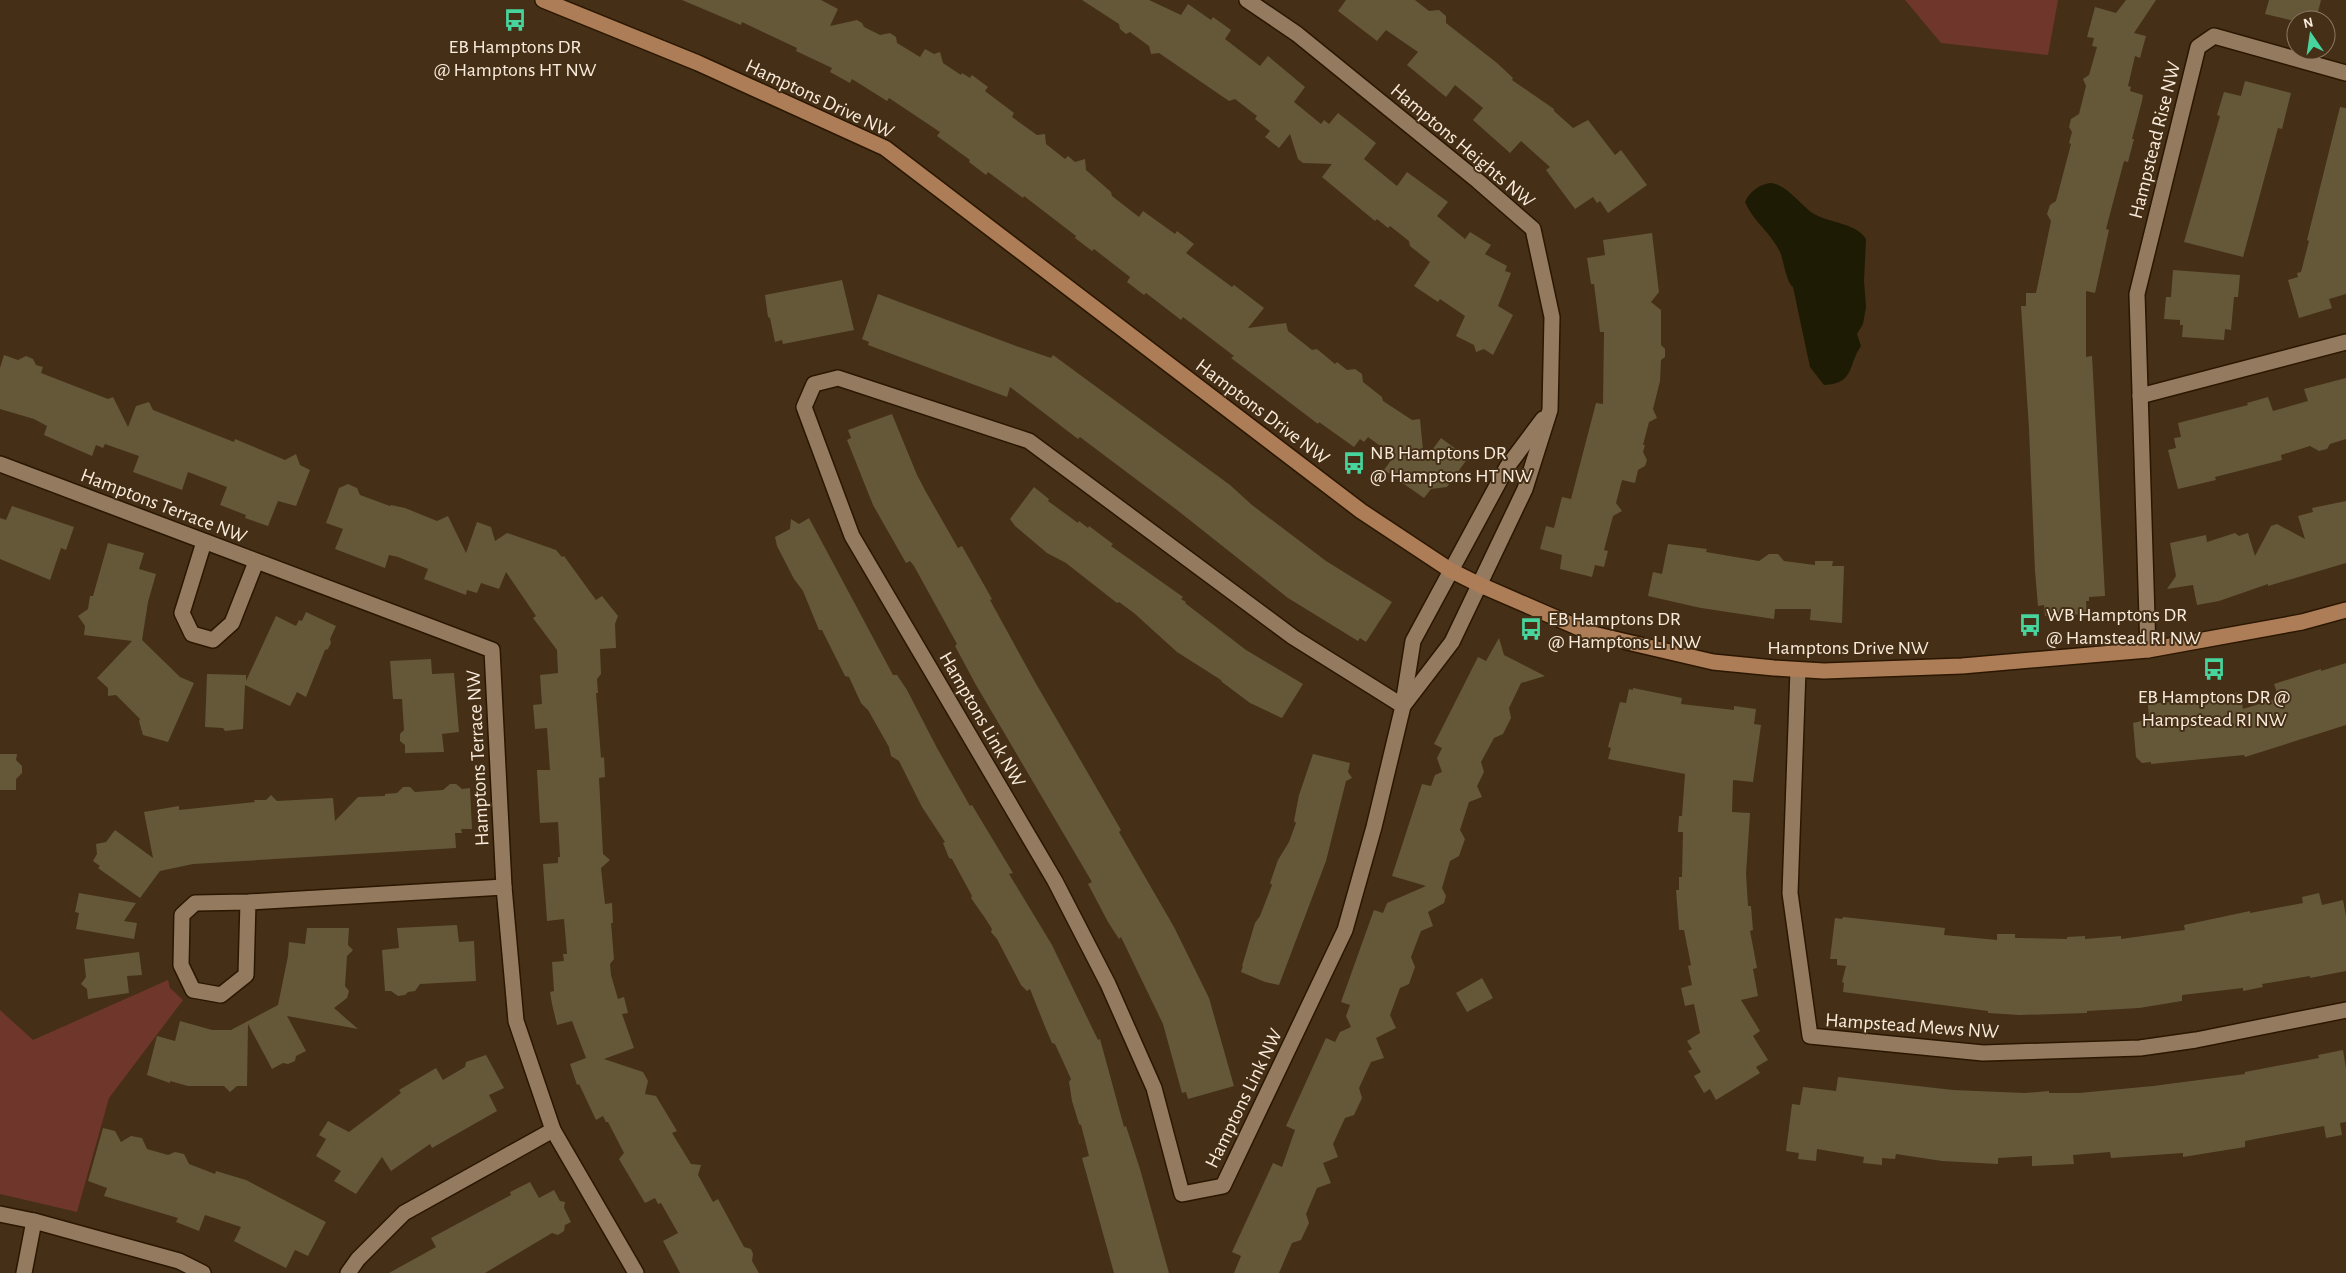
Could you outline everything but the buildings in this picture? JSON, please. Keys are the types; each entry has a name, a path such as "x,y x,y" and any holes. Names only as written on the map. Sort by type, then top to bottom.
{"street":[{"name":"Hamptons Drive NW","path":"543,0 698,62 885,148 1362,511 1450,570 1594,634 1713,662 1798,670 1962,666 2148,650 2302,622 2346,610"},
{"name":"Hamptons Heights NW","path":"1247,0 1297,34 1533,229 1552,317 1550,410 1525,489 1478,584"},
{"name":"Hampstead Rise NW","path":"2148,650 2137,294 2198,47 2214,36 2346,73"},
{"path":"2140,396 2346,342"},
{"name":"Hamptons Link NW","path":"1403,706 1292,637 1029,442 838,378 814,384 804,407 852,536 1055,881 1108,984 1154,1088 1182,1194 1223,1186 1344,930 1374,827 1403,706 1413,641 1450,570"},
{"path":"1450,570 1507,467 1550,410"},
{"name":"Hamptons Terrace NW","path":"0,464 492,650 504,886 516,1021 553,1130 636,1273"},
{"path":"204,542 182,613 192,634 213,640 232,623 256,562"},
{"name":"Hamptons Link NW","path":"1403,706 1452,642 1478,584"},
{"name":"Hampstead Mews NW","path":"1798,670 1790,893 1810,1036 1983,1053 2140,1048 2196,1040 2346,1010"},
{"path":"248,902 246,975 221,995 194,990 181,965 182,915 196,903 248,902 504,886"},
{"path":"348,1273 358,1259 404,1214 553,1130"},
{"path":"0,1214 34,1221 179,1261 203,1273"},
{"path":"24,1273 34,1221"}],"shaded area":[{"path":"1905,0 2058,0 2048,55 1941,43"},
{"path":"1770,183 1776,184 1788,191 1814,214 1849,226 1862,234 1866,239 1864,281 1866,307 1863,324 1857,334 1861,346 1846,377 1834,384 1824,385 1810,367 1793,287 1787,276 1780,252 1748,209 1745,202 1755,189"},
{"path":"168,980 170,988 183,1000 109,1098 77,1212 0,1194 0,1010 33,1040"}],"place":[{"name":"EB Hamptons DR @ Hamptons HT NW","path":"515,20"},
{"name":"NB Hamptons DR @ Hamptons HT NW","path":"1354,463"},
{"name":"WB Hamptons DR @ Hamstead RI NW","path":"2030,625"},
{"name":"EB Hamptons DR @ Hamptons LI NW","path":"1531,629"},
{"name":"EB Hamptons DR @ Hampstead RI NW","path":"2214,669"}]}
